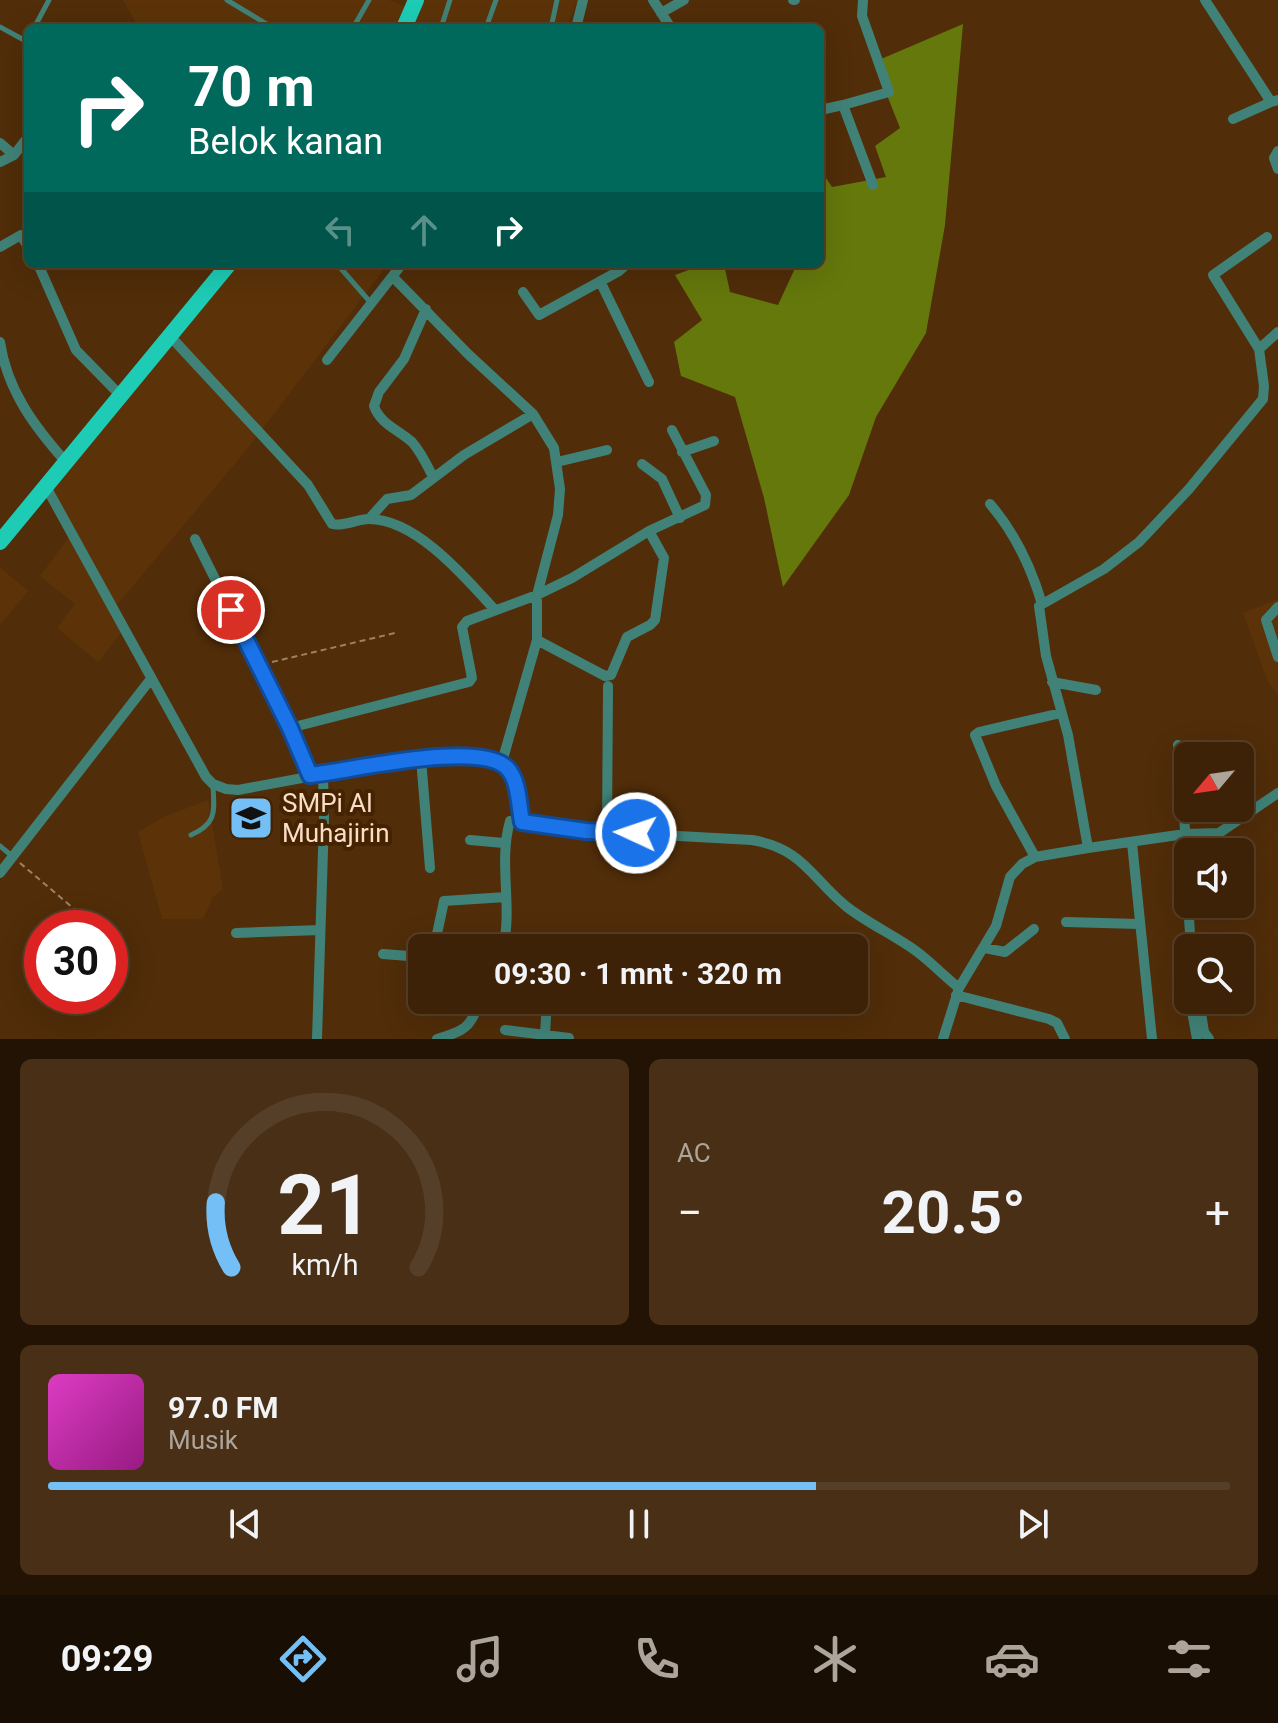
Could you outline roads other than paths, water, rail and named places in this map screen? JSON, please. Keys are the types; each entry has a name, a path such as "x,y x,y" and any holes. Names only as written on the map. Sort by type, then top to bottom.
{"main road":[{"path":"406,24 416,0"},
{"path":"0,542 226,268"}],"street":[{"path":"577,24 583,0"},
{"path":"653,0 668,24"},
{"path":"661,13 684,0"},
{"path":"824,109 889,92 862,16 863,0"},
{"path":"1205,0 1275,101 1233,119"},
{"path":"843,105 873,185"},
{"path":"0,162 14,155 24,142"},
{"path":"0,143 14,155"},
{"path":"1278,151 1274,158 1278,169"},
{"path":"0,247 21,235 24,240"},
{"path":"1088,848 1068,735 1052,682 1039,608 1122,557 1189,489 1263,399 1259,349 1213,275 1267,237"},
{"path":"40,268 76,350 120,395"},
{"path":"327,360 399,268"},
{"path":"523,292 539,315 621,268"},
{"path":"393,277 468,354 533,414 547,434 557,462 560,489 558,515 537,595 537,640 502,762"},
{"path":"600,281 649,382"},
{"path":"426,309 404,359 379,392 374,406 377,414 418,450 433,477"},
{"path":"1259,349 1278,332"},
{"path":"170,336 308,485 332,524 339,526 369,519 394,525 447,558 494,609"},
{"path":"0,342 1,362 18,397 32,421 65,461"},
{"path":"369,519 387,499 411,495 464,455 533,414"},
{"path":"290,728 469,682 472,678 463,623 572,578 649,531 705,505 707,501 672,430"},
{"path":"682,452 714,441"},
{"path":"557,462 607,450"},
{"path":"642,464 662,479 680,518"},
{"path":"45,485 150,680 213,784 238,790 310,775 463,755 502,762 513,776 522,822"},
{"path":"990,504 1007,524 1023,552 1042,604"},
{"path":"537,640 605,676 611,675 627,637 655,620 664,558 649,531"},
{"path":"195,539 290,728 310,775"},
{"path":"1278,607 1266,620 1278,657"},
{"path":"0,873 150,680"},
{"path":"1052,682 1096,690"},
{"path":"607,832 608,686"},
{"path":"1035,857 996,786 975,735 1061,713"},
{"path":"421,759 430,868"},
{"path":"317,1039 323,774"},
{"path":"943,1039 957,992 985,948 1001,914 1010,877 1022,864 1035,857 1088,848 1185,834 1219,833 1278,793"},
{"path":"505,934 504,843 510,821 570,830 752,840 774,844 791,852 812,870 847,907 916,951 957,992 1049,1019 1057,1023 1065,1039"},
{"path":"1184,822 1185,838"},
{"path":"470,840 504,843"},
{"path":"1132,843 1152,1039"},
{"path":"437,934 444,901 506,897"},
{"path":"1066,922 1139,924"},
{"path":"985,948 1005,952 1034,929"},
{"path":"236,933 320,930"},
{"path":"383,954 408,956"},
{"path":"437,1039 467,1028 475,1014"},
{"path":"545,1035 546,1014"},
{"path":"1193,1014 1197,1039"},
{"path":"1201,1014 1204,1032 1209,1039"},
{"path":"505,1030 569,1038"}],"lane":[{"path":"36,24 48,0"},
{"path":"227,0 266,24"},
{"path":"355,24 369,0"},
{"path":"442,24 450,0"},
{"path":"487,24 496,0"},
{"path":"552,24 557,0"},
{"path":"0,27 24,40"},
{"path":"340,268 372,304"},
{"path":"191,835 208,825 213,818 213,784"},
{"path":"0,846 13,857"}],"place":[{"name":"SMPi Al Muhajirin","path":"251,818"}]}
